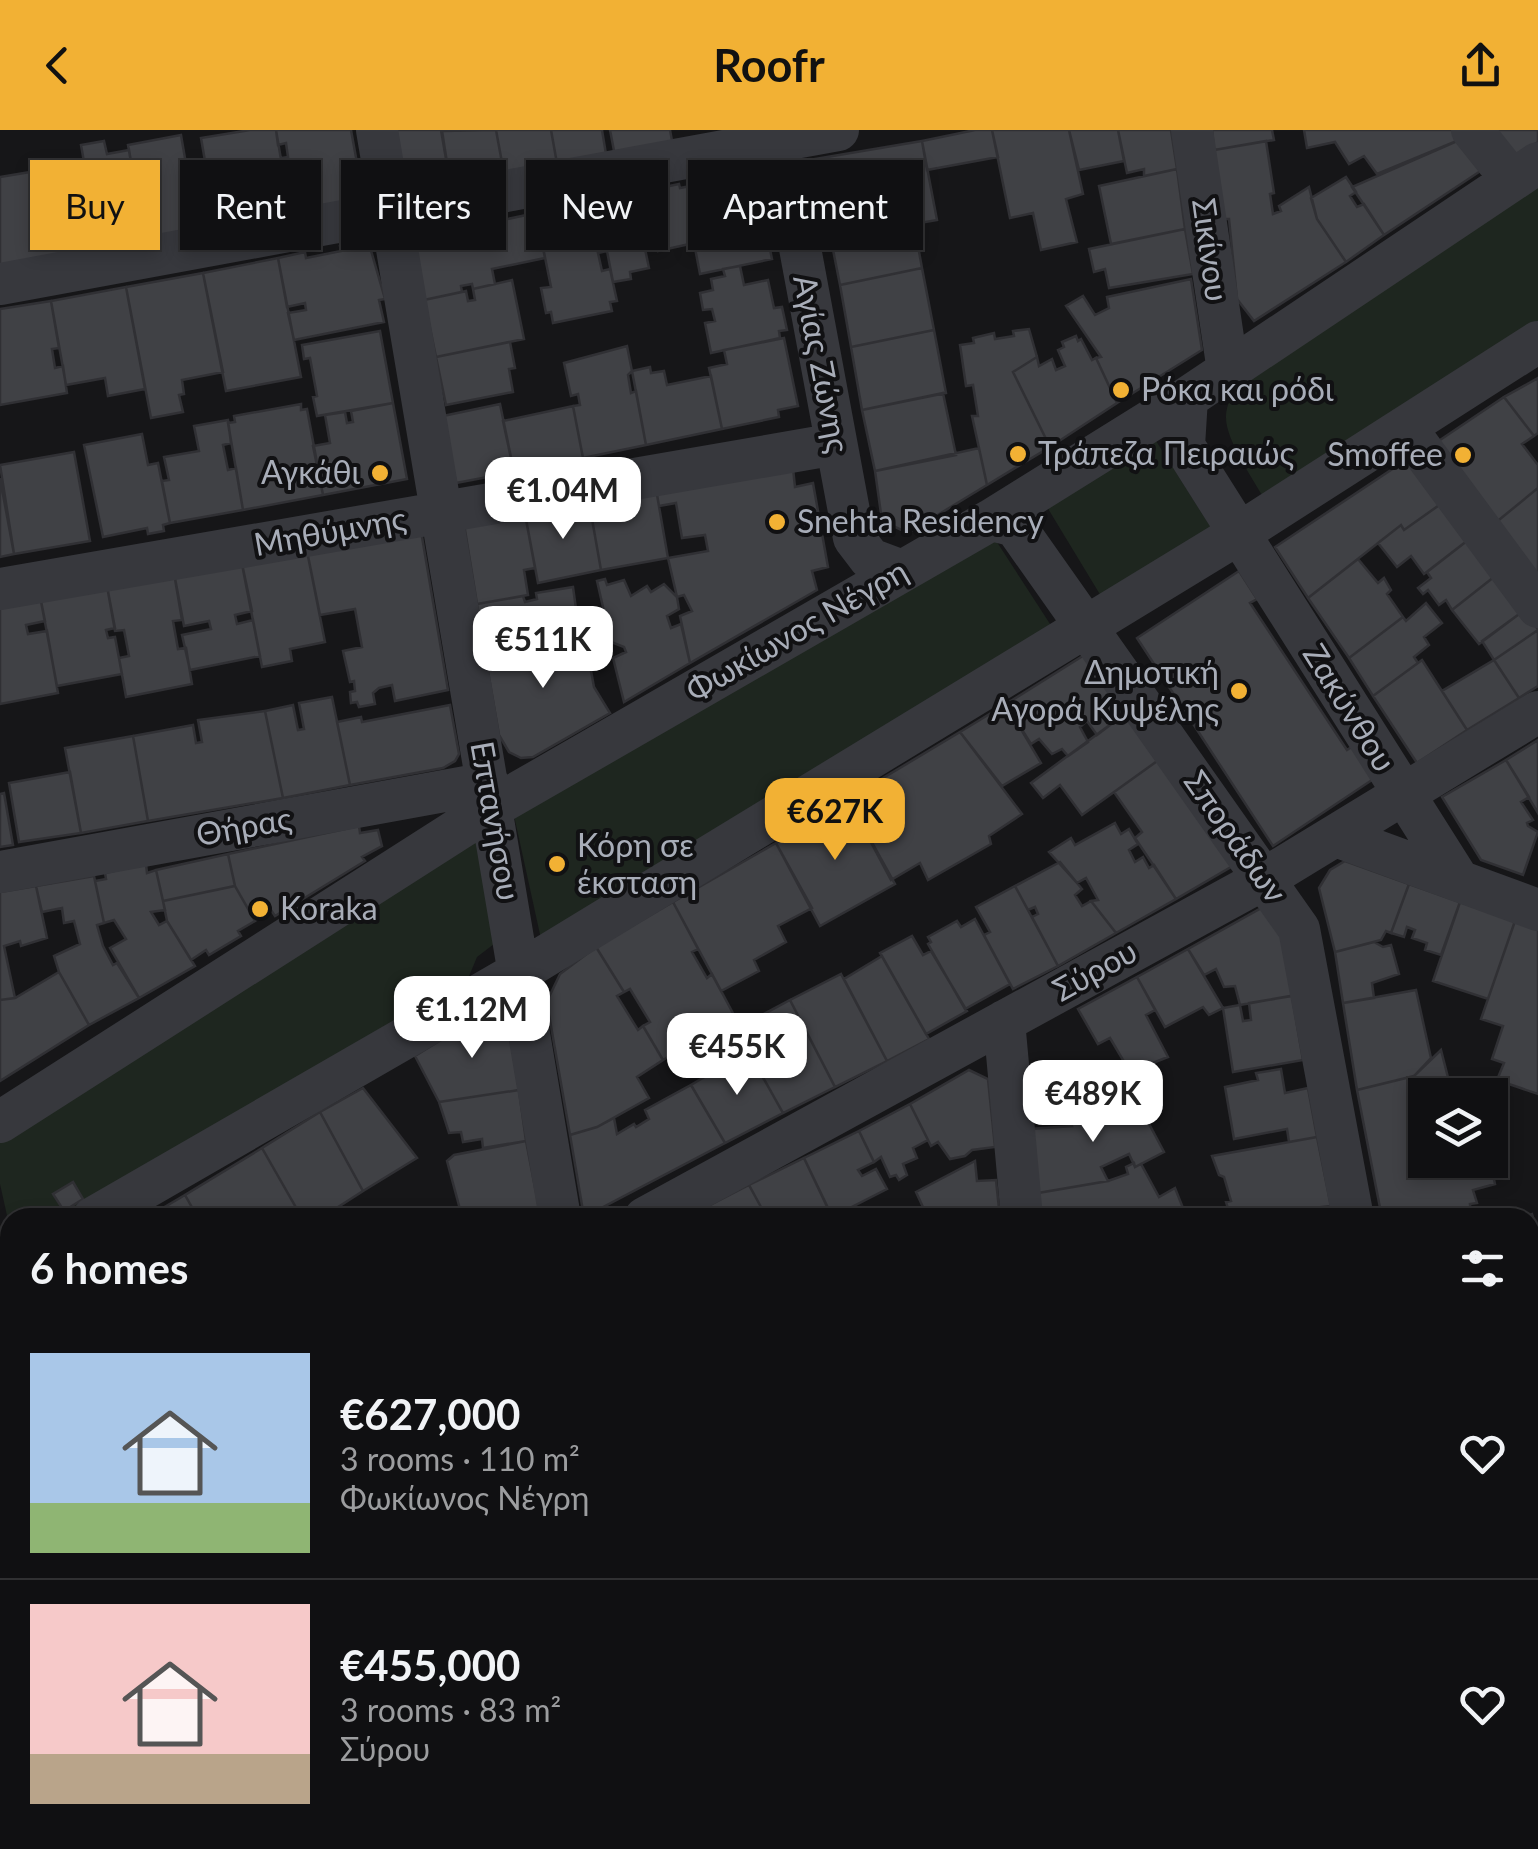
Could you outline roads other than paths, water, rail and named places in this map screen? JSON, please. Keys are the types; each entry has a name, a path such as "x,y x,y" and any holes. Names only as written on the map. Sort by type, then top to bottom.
{"street":[{"name":"Επτανήσου","path":"377,130 382,160"},
{"path":"506,189 779,135 838,130"},
{"name":"Σικίνου","path":"1192,130 1228,371"},
{"path":"1472,130 1525,171"},
{"name":"Αγίας Ζώνης","path":"779,135 854,538 870,559 902,571"},
{"name":"Φωκίωνος Νέγρη","path":"0,1122 490,795 991,520 1187,398 1525,171"},
{"path":"0,284 341,221"},
{"name":"Επτανήσου","path":"397,250 558,1208"},
{"path":"110,1208 520,971 1238,534 1538,342"},
{"name":"Ζακύνθου","path":"1187,398 1184,446 1459,881"},
{"path":"1405,427 1538,608"},
{"name":"Μηθύμνης","path":"0,589 836,444"},
{"name":"Σποράδων","path":"991,520 1016,526 1299,929 1351,1208"},
{"name":"Σύρου","path":"663,1208 1264,879 1538,712"},
{"name":"Θήρας","path":"0,872 490,795"},
{"path":"1336,836 1538,910"},
{"path":"1004,1022 1021,1208"}],"place":[{"name":"Ρόκα και ρόδι","path":"1121,390"},
{"name":"Τράπεζα Πειραιώς","path":"1018,454"},
{"name":"Smoffee","path":"1463,455"},
{"name":"Αγκάθι","path":"380,473"},
{"name":"Snehta Residency","path":"777,522"},
{"name":"Δημοτική Αγορά Κυψέλης","path":"1239,691"},
{"name":"Κόρη σε έκσταση","path":"557,864"},
{"name":"Koraka","path":"260,909"}]}
